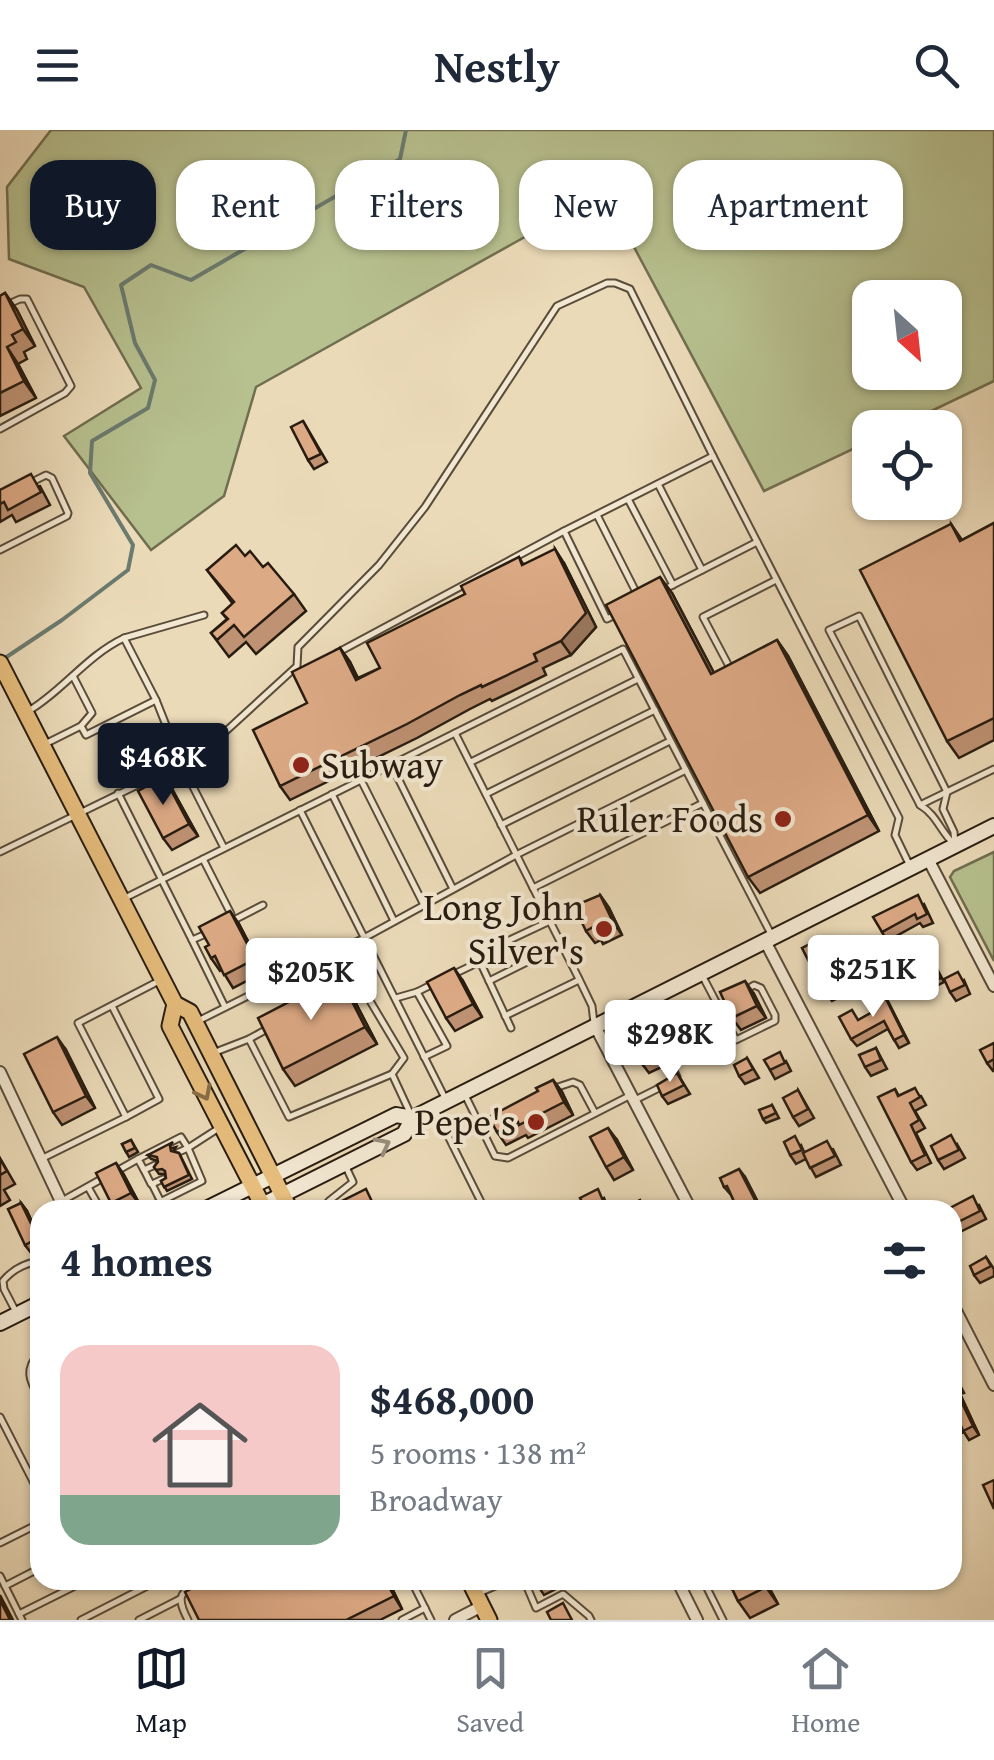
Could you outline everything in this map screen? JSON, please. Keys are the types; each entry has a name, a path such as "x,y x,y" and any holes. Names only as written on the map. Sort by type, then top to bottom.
{"main road":[{"path":"0,663 162,980 175,1004 190,1012 285,1200"},
{"path":"289,1200 345,1164 404,1134 412,1118 994,826"},
{"path":"175,1004 170,1026 257,1200"},
{"path":"224,1200 396,1114 412,1118"},
{"path":"0,1323 30,1308"}],"street":[{"path":"928,859 994,986"},
{"path":"768,939 899,1200"},
{"path":"595,1026 686,1200"},
{"path":"0,1072 61,1200"},
{"path":"962,1323 994,1386"},
{"path":"682,1590 697,1620"},
{"path":"455,1620 479,1600"}],"lane":[{"path":"297,666 298,648 379,565 425,507 557,306 615,283 630,289 899,818 894,834 911,868"},
{"path":"0,308 20,298 28,299 71,386 0,429"},
{"path":"338,652 713,456"},
{"path":"0,550 68,513 50,476 15,490"},
{"path":"658,484 702,570"},
{"path":"628,499 673,585"},
{"path":"597,515 641,602"},
{"path":"564,532 607,619 624,610"},
{"path":"657,593 757,542"},
{"path":"734,675 703,617 776,580"},
{"path":"22,705 40,704 102,650 124,638 204,615"},
{"path":"859,616 947,792 943,809 954,832 955,845 932,813 920,805 829,630 859,616"},
{"path":"124,638 224,848"},
{"path":"122,900 623,648 768,939"},
{"path":"0,852 201,754 297,666 309,664"},
{"path":"43,745 80,726 92,713 73,676"},
{"path":"470,763 638,679"},
{"path":"80,726 86,735 156,700"},
{"path":"486,794 655,710"},
{"path":"455,733 592,1006 595,1026"},
{"path":"501,824 670,741"},
{"path":"391,764 453,889"},
{"path":"920,805 994,769"},
{"path":"195,1022 686,770"},
{"path":"361,780 424,905"},
{"path":"118,793 226,1007"},
{"path":"332,794 394,921"},
{"path":"533,888 702,803"},
{"path":"300,810 424,1057 481,1200"},
{"path":"203,859 234,920"},
{"path":"192,940 263,906"},
{"path":"395,998 417,992 476,963 478,955 550,921"},
{"path":"488,981 562,944"},
{"path":"476,963 482,966 511,1028"},
{"path":"701,973 736,1040 775,1021 761,988 754,985 742,992"},
{"path":"249,1039 289,1117 392,1074 404,1058 357,979 342,988"},
{"path":"505,1016 579,979"},
{"path":"126,1117 78,1023 162,980"},
{"path":"417,992 447,1046 424,1057"},
{"path":"717,1004 730,998"},
{"path":"642,1002 678,1078"},
{"path":"41,1159 159,1099 112,1006"},
{"path":"211,1053 280,1022"},
{"path":"392,1074 412,1118"},
{"path":"548,1092 564,1083 580,1085 595,1113"},
{"path":"463,1092 496,1156 508,1158 595,1113 663,1086"},
{"path":"180,1152 222,1127"},
{"path":"71,1200 88,1186 181,1137 202,1181 165,1200"},
{"path":"138,1158 160,1200"},
{"path":"187,1166 194,1162"},
{"path":"330,1200 353,1182 345,1164"},
{"path":"144,1170 155,1165"},
{"path":"152,1184 162,1179"},
{"path":"88,1186 95,1200"},
{"path":"18,1314 4,1289 4,1281 10,1273 30,1263"},
{"path":"0,1417 30,1476"},
{"path":"0,1543 30,1528"},
{"path":"5,1586 30,1573"},
{"path":"0,1576 21,1617 69,1590"},
{"path":"81,1620 140,1590"},
{"path":"185,1590 180,1604 188,1620"},
{"path":"416,1590 431,1620"},
{"path":"528,1590 536,1608 563,1594 591,1620"},
{"path":"708,1590 723,1620"},
{"path":"140,1620 180,1600"},
{"path":"402,1620 425,1608"}],"green space":[{"path":"51,130 994,130 994,381 933,410 852,410 852,449 764,491 636,250 653,250 653,160 519,160 519,240 256,387 224,496 151,550 64,436 141,388 84,287 9,259 7,187"},
{"path":"994,852 994,961 950,877 954,871"}],"building":[{"path":"5,293 23,329 12,335 16,342 7,347 24,381 0,393 0,296"},
{"path":"303,421 321,454 308,460 291,427"},
{"path":"31,474 41,492 8,510 4,502 0,504 0,490"},
{"path":"994,523 994,718 947,741 860,570 951,524 960,541"},
{"path":"236,545 245,556 250,551 263,567 268,563 294,594 244,637 234,625 217,640 211,633 228,619 222,613 234,602 207,570"},
{"path":"555,549 586,613 561,641 534,654 537,661 460,695 280,786 253,730 307,703 292,672 340,648 356,680 380,668 367,643 465,594 461,586 519,557 522,565"},
{"path":"660,577 711,674 777,640 868,815 748,877 606,605"},
{"path":"164,777 189,824 163,838 138,791"},
{"path":"600,895 613,922 586,931 574,906"},
{"path":"918,895 927,914 917,919 915,914 882,932 873,917"},
{"path":"230,911 255,959 224,975 215,956 211,958 205,947 209,945 199,927"},
{"path":"822,938 843,979 823,989 802,948"},
{"path":"935,965 941,978 931,982 925,970"},
{"path":"454,968 473,1004 446,1018 427,982"},
{"path":"958,972 965,985 950,992 944,979"},
{"path":"339,976 365,1027 283,1069 258,1018"},
{"path":"745,981 757,1006 732,1018 720,992"},
{"path":"884,995 904,1035 894,1040 884,1021 851,1039 839,1017 852,1010 858,1020 876,1010 872,1001"},
{"path":"644,1028 658,1057 643,1065 629,1035"},
{"path":"57,1037 86,1096 53,1112 24,1054"},
{"path":"994,1043 994,1059 987,1063 980,1050"},
{"path":"876,1048 881,1060 865,1067 859,1055"},
{"path":"780,1052 785,1063 770,1070 764,1060"},
{"path":"747,1058 753,1069 739,1076 734,1065"},
{"path":"677,1073 684,1085 662,1096 657,1085"},
{"path":"553,1080 564,1102 497,1132 489,1117"},
{"path":"915,1088 920,1097 910,1103 919,1120 911,1125 925,1155 911,1162 878,1097 895,1089 898,1096"},
{"path":"798,1090 808,1109 793,1117 783,1098"},
{"path":"772,1105 776,1113 763,1119 759,1110"},
{"path":"608,1128 624,1157 606,1167 590,1137"},
{"path":"951,1135 959,1150 938,1160 931,1146"},
{"path":"795,1136 802,1150 790,1155 784,1142"},
{"path":"131,1140 135,1148 126,1152 122,1144"},
{"path":"827,1141 835,1156 810,1168 803,1153"},
{"path":"173,1142 171,1151 179,1153 189,1175 164,1187 161,1181 166,1178 165,1171 156,1170 157,1157 148,1155"},
{"path":"116,1163 131,1193 110,1200 96,1173"},
{"path":"739,1169 755,1200 733,1200 720,1178"},
{"path":"366,1189 371,1200 344,1200"},
{"path":"598,1189 603,1200 581,1200"},
{"path":"973,1196 980,1211 962,1220 962,1202"},
{"path":"21,1203 30,1222 30,1242 25,1245 8,1209"},
{"path":"986,1257 991,1266 974,1275 970,1266"},
{"path":"962,1403 973,1426 962,1428"},
{"path":"994,1480 994,1509 983,1485"},
{"path":"391,1590 394,1596 346,1620 199,1620 185,1592"},
{"path":"733,1590 760,1590 738,1601"},
{"path":"0,1600 10,1620 0,1620"},
{"path":"563,1603 572,1620 551,1620 547,1612"}],"waterway":[{"path":"2,660 128,570 133,545 90,473 92,441 148,408 155,380 135,343 121,285 151,265 191,280 400,159 406,130"}],"place":[{"name":"Subway","path":"301,765"},
{"name":"Ruler Foods","path":"783,819"},
{"name":"Long John Silver's","path":"604,929"},
{"name":"Pepe's","path":"536,1122"}]}
